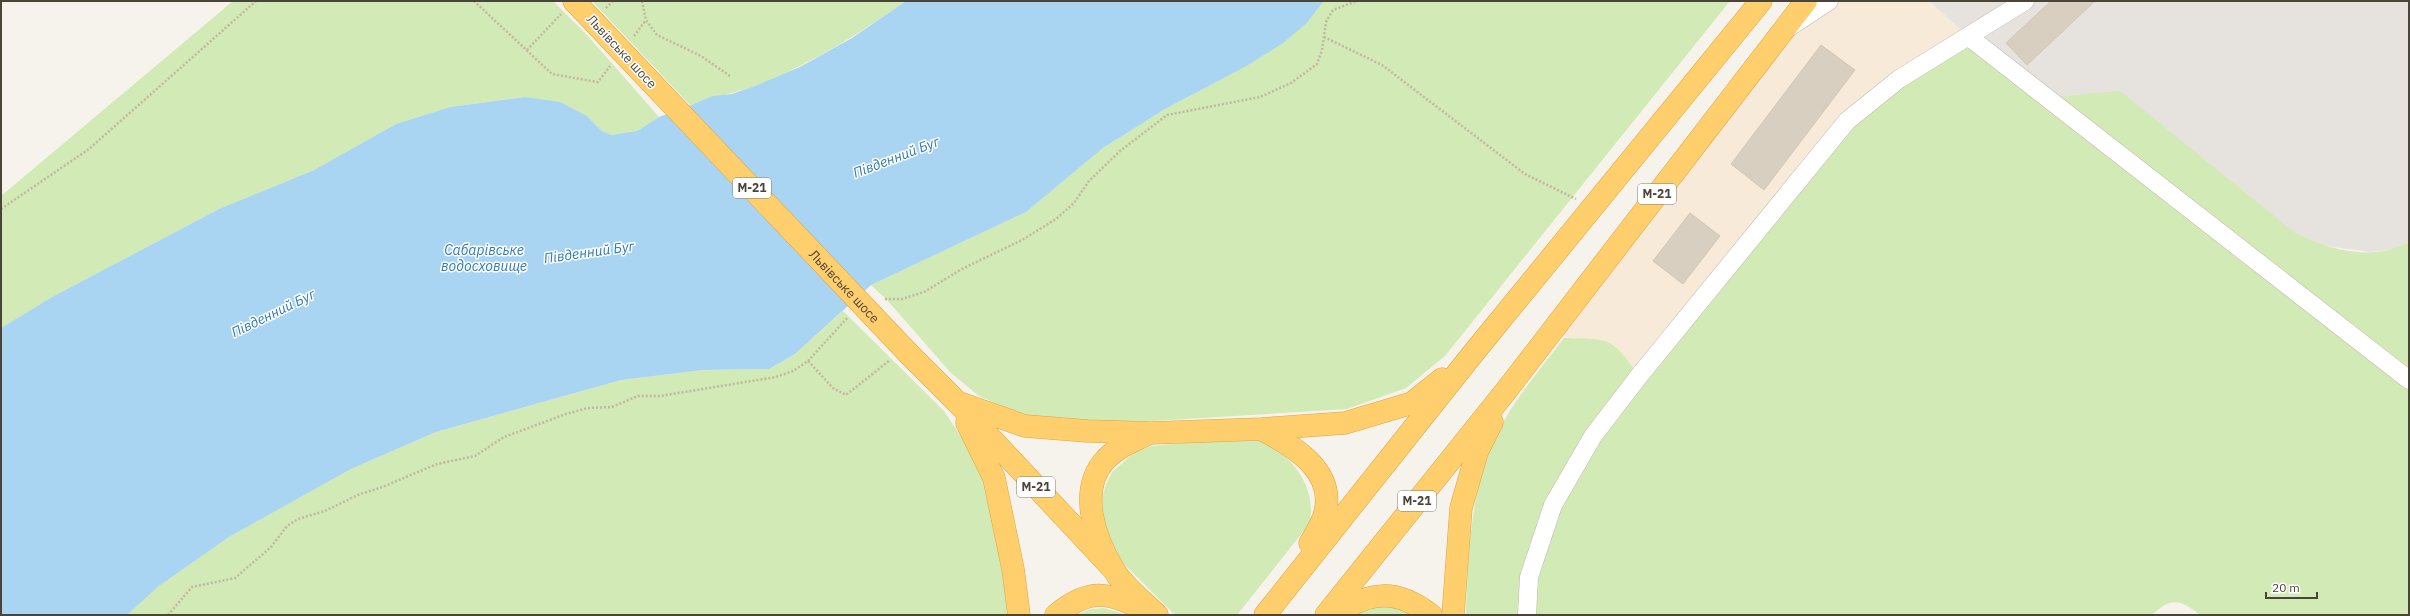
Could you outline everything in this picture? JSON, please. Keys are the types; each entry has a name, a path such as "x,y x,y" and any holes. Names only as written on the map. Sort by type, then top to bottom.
{"highway":[{"name":"М-21","path":"957,402 1026,426 1087,431 1151,433 1261,429 1345,423 1412,403 1471,356 1761,1"},
{"name":"М-21","path":"1326,615 1509,387 1806,1"},
{"name":"Львівське шосе","path":"569,6 594,22 901,357 957,402 1115,571"},
{"path":"1265,615 1471,356"},
{"path":"1453,615 1461,508 1477,452 1509,387"},
{"path":"957,402 994,478 1013,569 1019,615"},
{"path":"1261,429 1300,451 1319,474 1324,489 1326,506 1323,518 1288,587"},
{"path":"1115,571 1093,526 1091,499 1093,484 1098,471 1106,460 1118,449 1151,433"},
{"name":"М-21","path":"1115,571 1156,615"},
{"path":"1056,615 1077,600 1099,594 1120,599 1156,615"},
{"path":"1334,615 1366,598 1390,595 1411,601 1431,615"}],"lane":[{"path":"1780,33 1829,1"},
{"path":"1527,615 1529,577 1553,505 1593,436 1644,370 1847,122 1899,79 2025,1"},
{"path":"1969,37 2409,380"}],"path":[{"path":"1,209 89,149 256,1"},
{"path":"474,1 552,74 598,82 612,63"},
{"path":"642,1 646,20 657,35 701,56 730,76"},
{"path":"882,295 887,300 902,299 924,292 962,269 1022,240 1056,219 1074,203 1089,181 1120,152 1167,115 1260,97 1291,83 1317,64 1322,50 1326,22 1333,10 1357,1"},
{"path":"527,50 569,6"},
{"path":"632,39 646,20"},
{"path":"1324,37 1382,65 1525,174 1594,207"},
{"path":"168,615 192,587 235,578 271,547 287,526 292,523 326,511 360,494 380,488 437,464 475,456 504,437 566,414 588,408 612,407 638,396 660,396 776,377 793,371 808,360 854,312"},
{"path":"808,360 833,388 846,395 901,357"}],"shaded area":[{"path":"1810,1 1929,1 1969,37 1639,376 1595,339 1546,337"},
{"path":"1929,1 2409,1 2409,242 2396,249 2370,252 2318,245 2046,98 1969,37"}],"green space":[{"path":"233,1 553,1 587,35 659,117 637,131 611,135 602,131 587,116 525,97 450,107 396,124 314,170 219,209 52,297 1,328 1,196"},
{"path":"592,1 906,1 852,37 814,59 775,78 755,86 706,99 690,105"},
{"path":"1324,1 1730,1 1445,356 1406,388 1347,409 1088,425 1028,418 979,396 951,373 887,300 871,285 1026,212 1103,148 1165,109 1243,68 1307,23"},
{"path":"1969,37 2046,98 2120,91 2294,232 2321,244 2351,251 2381,251 2395,248 2409,242 2409,615 2200,615 2187,606 2176,602 2165,605 2152,615 1466,615 1472,524 1487,457 1510,410 1564,338 1601,340 1609,343 1616,347 1639,376 1832,138"},
{"path":"843,311 944,411 966,444 987,485 1011,615 127,615 159,586 229,537 351,469 436,432 621,380 703,370 769,369 795,354"},
{"path":"1249,437 1263,442 1275,449 1296,468 1304,480 1309,493 1311,508 1310,523 1237,615 1175,615 1123,563 1110,545 1101,506 1105,487 1112,472 1135,452 1152,446"},
{"path":"1376,600 1423,615 1345,615"},
{"path":"1104,608 1127,615 1076,615 1091,609"}],"water":[{"name":"Сабарівське водосховище","path":"906,1 1324,1 1307,23 1283,43 1243,68 1165,109 1103,148 1026,212 871,285 795,354 769,369 703,370 621,380 436,432 351,469 229,537 159,586 127,615 1,615 1,328 52,297 219,209 314,170 396,124 450,107 525,97 560,102 587,116 602,131 611,135 637,131 659,117 713,96 732,94 755,86 800,67 852,38"}],"building":[{"path":"2051,1 2095,1 2027,65 2006,43"},
{"path":"1821,45 1855,70 1764,190 1731,164"},
{"path":"1690,213 1720,236 1683,284 1653,261"}],"water label":[{"name":"Південний Буг","path":"896,157"},
{"name":"Південний Буг","path":"589,252"},
{"name":"Південний Буг","path":"273,313"}]}
